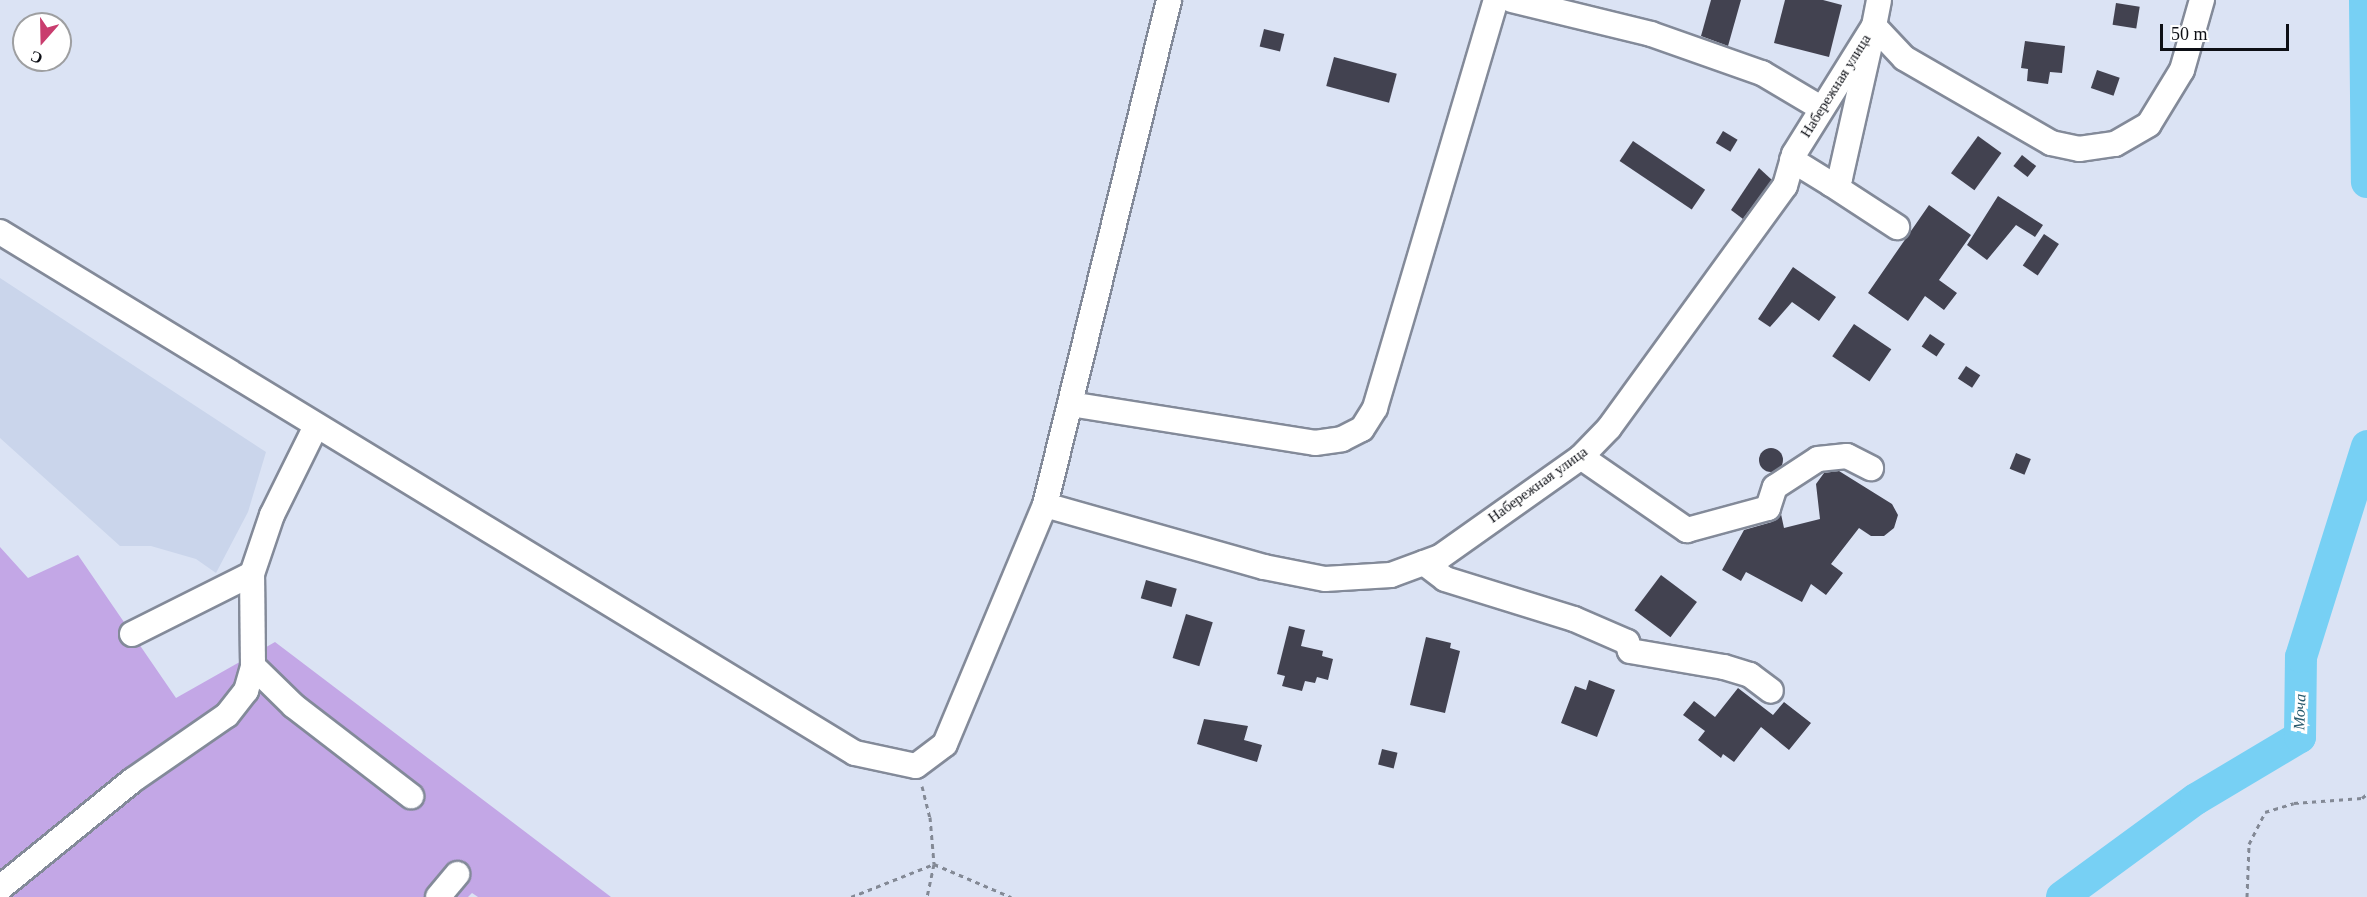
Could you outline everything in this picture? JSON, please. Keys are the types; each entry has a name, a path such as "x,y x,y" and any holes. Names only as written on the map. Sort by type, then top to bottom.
{"street":[{"path":"0,232 855,753 916,766 945,744 1045,505 1169,0"},
{"path":"1070,404 1315,443 1342,439 1362,429 1375,408 1496,0"},
{"path":"1512,0 1651,33 1762,73 1821,108"},
{"name":"Набережная улица","path":"1045,505 1264,567 1324,579 1391,575 1440,557 1581,457 1609,428 1746,243 1785,186 1792,160 1821,108 1874,26 1879,0"},
{"path":"1874,26 1904,58 2051,143 2079,149 2115,144 2149,124 2169,97 2182,70 2202,0"},
{"path":"1831,184 1840,178 1845,165 1874,26"},
{"path":"1792,160 1897,227"},
{"path":"0,888 133,780 227,715 246,691 253,666 252,574 272,515 316,426"},
{"path":"1581,457 1687,530 1768,508 1775,487 1818,459 1847,456 1871,468"},
{"path":"1424,563 1445,579 1574,619 1627,642 1630,651 1724,667 1750,675 1771,691"},
{"path":"132,634 252,574"},
{"path":"253,666 294,706 411,796"},
{"path":"438,897 457,874"}],"path":[{"path":"916,766 930,817 934,864 927,897"},
{"path":"2247,897 2249,844 2265,812 2294,803 2362,798 2367,794"},
{"path":"851,897 934,864 1011,897"}],"shaded area":[{"path":"0,278 266,452 248,512 216,573 196,559 151,546 120,546 0,438"},
{"path":"0,547 28,578 78,555 176,698 275,642 611,897 478,897 472,893 468,897 0,897"}],"building":[{"path":"1711,0 1741,0 1728,46 1701,36"},
{"path":"1785,0 1823,0 1842,5 1829,57 1774,43"},
{"path":"2116,3 2140,7 2136,28 2113,25"},
{"path":"1264,29 1284,34 1280,52 1260,46"},
{"path":"2025,41 2065,46 2062,73 2050,72 2048,84 2027,81 2028,69 2021,68"},
{"path":"1334,57 1397,74 1389,103 1326,86"},
{"path":"2097,70 2120,78 2114,96 2091,88"},
{"path":"1723,131 1738,140 1730,152 1716,143"},
{"path":"1978,136 2001,153 1974,190 1951,173"},
{"path":"1633,141 1705,190 1692,210 1620,161"},
{"path":"2022,155 2036,166 2028,177 2013,166"},
{"path":"1759,168 1772,180 1743,219 1731,210"},
{"path":"1998,196 2043,225 2035,237 2016,225 1987,260 1967,245"},
{"path":"1929,205 1971,235 1939,280 1957,293 1944,310 1925,296 1908,321 1868,293"},
{"path":"2044,234 2059,244 2038,276 2023,266"},
{"path":"1793,267 1836,297 1819,321 1792,302 1770,327 1758,319"},
{"path":"1854,324 1891,349 1869,381 1832,356"},
{"path":"1930,334 1945,344 1937,357 1922,346"},
{"path":"1966,366 1980,375 1972,388 1958,379"},
{"path":"1766,448 1776,448 1783,455 1783,465 1776,472 1766,472 1759,465 1759,455"},
{"path":"2016,453 2031,459 2024,475 2010,469"},
{"path":"1839,471 1892,504 1898,515 1894,528 1884,536 1871,536 1859,528 1831,564 1843,573 1826,595 1811,584 1802,602 1746,572 1741,581 1722,570 1744,530 1772,522 1781,514 1784,528 1820,519 1816,484 1824,473"},
{"path":"1661,575 1697,602 1670,637 1635,610"},
{"path":"1146,580 1177,589 1172,607 1141,598"},
{"path":"1186,614 1213,622 1199,666 1173,658"},
{"path":"1289,626 1305,630 1301,646 1323,651 1322,656 1333,659 1328,680 1317,677 1315,683 1305,681 1302,691 1282,686 1285,676 1277,674"},
{"path":"1426,637 1451,643 1450,648 1460,651 1445,713 1410,705"},
{"path":"1589,680 1615,690 1597,737 1561,723 1575,686 1586,690"},
{"path":"1738,688 1773,715 1784,702 1811,723 1789,750 1761,727 1734,762 1723,754 1721,758 1698,740 1705,731 1683,715 1694,701 1715,717"},
{"path":"1204,719 1248,726 1244,740 1262,745 1257,762 1197,744"},
{"path":"1382,749 1398,753 1394,768 1378,765"}],"waterway":[{"name":"Моча","path":"2365,0 2367,182"},
{"name":"Моча","path":"2062,897 2196,799 2300,737 2301,657 2367,446"}]}
